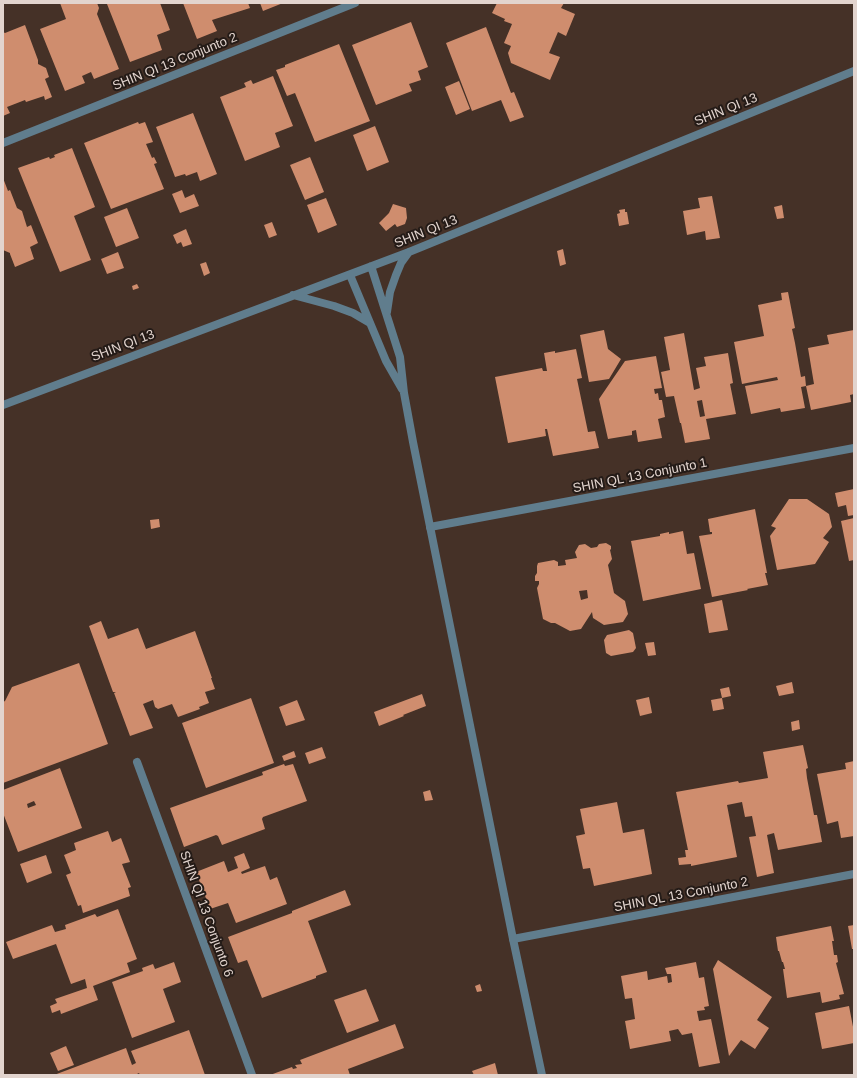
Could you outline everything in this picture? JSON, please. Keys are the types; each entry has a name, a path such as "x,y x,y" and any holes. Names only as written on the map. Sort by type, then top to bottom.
{"street":[{"name":"SHIN QI 13 Conjunto 2","path":"3,143 355,3"},
{"name":"SHIN QI 13","path":"3,405 409,252 854,71"},
{"path":"387,314 392,286 401,263 409,252"},
{"path":"371,266 400,357 404,393 430,527 542,1075"},
{"path":"350,275 386,361 404,393"},
{"path":"292,295 334,306 353,313 370,323"},
{"name":"SHIN QL 13 Conjunto 1","path":"430,527 854,448"},
{"name":"SHIN QI 13 Conjunto 6","path":"137,762 252,1075"},
{"name":"SHIN QL 13 Conjunto 2","path":"513,939 854,874"}],"building":[{"path":"60,3 97,3 99,8 97,14 119,69 94,79 91,72 82,76 85,83 65,91 40,29 66,19"},
{"path":"160,3 170,30 157,35 162,50 130,62 107,4"},
{"path":"183,3 248,3 250,8 212,20 217,31 197,39"},
{"path":"260,3 283,3 263,11"},
{"path":"497,3 564,3 561,8 575,14 566,36 558,32 549,53 560,57 550,80 511,63 508,53 511,46 504,43 512,24 504,21 505,19 492,13"},
{"path":"411,22 428,67 418,71 421,80 409,84 412,91 376,105 352,45"},
{"path":"25,25 38,60 38,64 46,68 49,77 45,79 52,97 45,100 44,96 26,102 25,100 7,107 10,113 3,116 3,32 5,33"},
{"path":"486,27 511,93 514,92 524,117 510,122 501,100 472,111 446,43"},
{"path":"339,44 370,121 315,142 295,93 287,96 276,70"},
{"path":"273,76 293,126 275,133 280,147 245,161 220,97 246,87 244,83 251,80 253,84"},
{"path":"459,81 470,109 456,115 445,87"},
{"path":"193,113 217,174 200,181 197,172 186,176 185,174 175,177 156,127"},
{"path":"138,122 139,124 145,122 153,142 146,144 152,158 154,157 157,163 154,164 164,189 111,209 84,143"},
{"path":"375,126 389,162 367,171 353,135"},
{"path":"72,148 95,207 74,216 91,260 60,272 18,168 49,157 50,159 55,157 54,155"},
{"path":"310,157 324,192 305,200 290,165"},
{"path":"3,178 8,191 10,190 17,208 22,211 27,227 31,225 38,243 30,247 34,259 15,267 10,253 3,250"},
{"path":"182,190 185,198 194,194 199,206 180,213 172,194"},
{"path":"712,196 720,238 706,240 705,231 687,235 683,211 700,208 698,198"},
{"path":"326,198 337,225 318,233 307,205"},
{"path":"393,204 406,208 407,218 405,224 397,227 395,224 386,231 379,223 389,213"},
{"path":"782,205 784,218 777,219 774,207"},
{"path":"127,208 139,238 116,247 104,217"},
{"path":"625,209 629,224 619,226 617,214 620,213 619,210"},
{"path":"272,222 277,235 269,238 264,225"},
{"path":"186,229 192,244 183,247 181,242 177,244 173,235"},
{"path":"563,249 566,264 560,266 557,251"},
{"path":"118,252 124,268 107,274 101,259"},
{"path":"206,262 210,273 204,276 200,264"},
{"path":"137,284 139,288 133,290 132,286"},
{"path":"788,292 795,328 792,329 801,377 805,376 806,386 801,387 805,408 781,412 780,408 751,414 745,386 778,380 777,377 742,384 734,342 764,336 758,305 782,300 781,293"},
{"path":"604,330 608,349 621,359 609,379 589,382 580,335"},
{"path":"854,330 854,394 850,395 851,402 811,410 806,386 814,384 808,348 829,344 827,335"},
{"path":"684,333 694,390 700,388 696,368 706,366 704,357 728,353 733,383 730,384 736,414 706,419 710,439 685,443 674,396 666,397 661,372 670,370 664,337","holes":["702,400 705,416 700,417 697,401"]},
{"path":"576,349 582,378 577,379 588,432 595,431 599,448 553,456 547,429 545,429 546,436 508,443 495,377 542,368 543,371 547,371 544,353 555,351 555,353"},
{"path":"656,356 662,388 654,389 655,394 658,393 659,400 662,400 665,417 658,419 662,438 638,442 636,430 632,431 632,435 608,439 599,399 625,361"},
{"path":"854,489 854,515 848,516 846,505 838,507 835,493"},
{"path":"789,499 807,499 829,514 832,527 823,538 829,542 815,564 777,570 770,536 776,528 771,526"},
{"path":"755,509 768,585 712,597 699,536 712,534 712,532 710,532 708,519"},
{"path":"854,518 854,560 849,561 841,521"},
{"path":"159,519 160,527 151,529 150,520"},
{"path":"683,531 687,554 694,553 701,589 643,601 631,541 660,536 660,534 669,532 669,534"},
{"path":"606,543 611,546 610,550 612,559 608,565 614,593 625,601 628,614 623,622 604,625 593,618 592,612 581,629 570,631 555,623 551,623 543,619 537,588 539,581 535,581 538,563 554,560 558,562 558,566 566,565 565,560 577,558 575,552 579,545 585,544 591,548 597,547 599,544","holes":["587,590 588,598 581,600 579,591"]},
{"path":"722,600 728,630 709,633 704,604"},
{"path":"101,621 108,639 138,628 146,649 195,631 215,689 205,692 209,703 199,707 200,709 178,717 172,704 158,709 155,707 153,700 143,704 153,728 130,736 114,693 116,692 113,692 89,626"},
{"path":"629,630 633,633 636,648 633,652 611,656 606,653 604,640 607,635"},
{"path":"654,642 656,655 648,656 645,643"},
{"path":"79,663 108,744 3,783 3,702 5,701 12,687"},
{"path":"792,682 794,693 779,696 776,686"},
{"path":"729,687 731,696 722,698 720,689"},
{"path":"422,694 426,706 379,726 374,712"},
{"path":"649,697 652,713 640,716 636,700"},
{"path":"251,698 274,763 206,788 182,723"},
{"path":"722,698 724,709 713,711 711,700"},
{"path":"297,700 305,720 286,726 279,707"},
{"path":"799,720 800,729 792,731 791,722"},
{"path":"803,745 808,768 806,769 807,778 814,815 817,815 822,842 778,850 774,833 767,835 774,873 757,877 749,837 756,836 752,816 745,817 742,802 727,805 737,857 691,866 691,864 679,865 678,858 686,857 685,850 688,850 676,792 738,781 739,783 768,778 763,752"},
{"path":"322,747 326,758 309,764 305,753"},
{"path":"294,751 296,757 284,761 282,756"},
{"path":"854,761 854,836 841,838 838,821 827,824 817,774 846,769 845,763"},
{"path":"284,764 285,766 293,764 307,801 263,817 262,819 265,829 222,845 218,836 216,835 184,847 170,808 263,775 262,772"},
{"path":"60,768 82,828 18,852 3,813 3,790","holes":["34,801 36,805 28,808 27,804"]},
{"path":"430,790 433,800 425,801 423,792"},
{"path":"617,802 623,833 644,829 652,874 594,886 590,868 583,869 576,836 585,834 580,809"},
{"path":"108,831 112,842 121,838 130,862 122,864 131,887 128,888 130,896 83,913 81,905 78,906 66,875 71,873 64,855 76,850 74,843"},
{"path":"244,853 250,868 241,872 242,874 265,866 270,880 277,877 287,904 236,923 228,903 210,909 196,872 224,861 228,872 238,868 234,857"},
{"path":"46,855 52,873 27,883 20,864"},
{"path":"345,890 351,905 308,921 327,972 316,976 316,978 262,998 247,960 238,963 228,937 292,913 292,911"},
{"path":"118,909 137,959 127,963 130,972 93,986 98,1000 61,1014 60,1010 52,1013 50,1006 57,1003 55,999 87,988 85,979 71,984 56,944 13,959 6,942 52,925 55,932 66,929 65,925 95,914 97,917"},
{"path":"854,925 854,949 852,949 848,926"},
{"path":"831,926 834,941 832,941 834,955 837,955 838,962 836,963 844,994 839,995 840,999 822,1003 820,992 787,998 783,969 785,969 778,951 776,937"},
{"path":"718,960 772,997 757,1020 769,1028 755,1049 741,1040 729,1056 713,969"},
{"path":"174,962 181,982 163,989 175,1022 132,1038 112,982 143,971 142,968 153,964 155,969"},
{"path":"696,962 699,978 704,977 709,1006 704,1007 705,1010 697,1011 699,1021 711,1019 720,1063 699,1067 692,1033 682,1035 678,1029 669,1031 671,1041 630,1049 625,1021 635,1019 632,998 625,999 621,976 647,971 648,980 667,976 668,983 672,982 671,974 667,974 665,968"},
{"path":"480,984 482,991 477,992 475,986"},
{"path":"366,989 379,1021 347,1033 334,1000"},
{"path":"849,1006 854,1032 854,1043 822,1049 815,1013"},
{"path":"395,1024 404,1048 348,1069 350,1075 270,1075 292,1067 293,1069 297,1068 295,1065 302,1064 300,1060"},
{"path":"189,1030 205,1075 140,1075 139,1073 135,1075 54,1075 126,1048 132,1065 136,1063 131,1051"},
{"path":"66,1046 74,1065 58,1071 50,1053"},
{"path":"495,1063 498,1075 474,1075 472,1071"}]}
